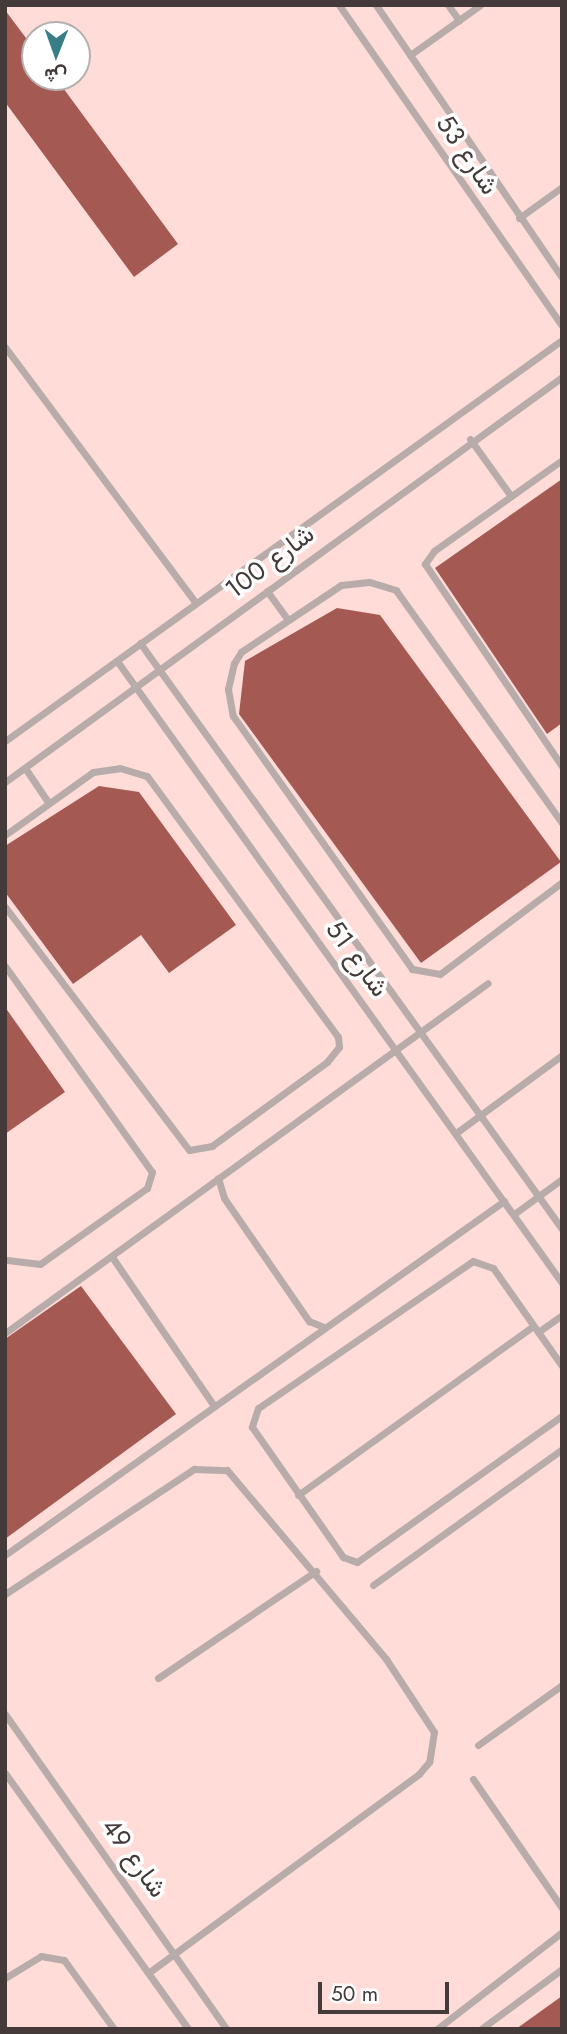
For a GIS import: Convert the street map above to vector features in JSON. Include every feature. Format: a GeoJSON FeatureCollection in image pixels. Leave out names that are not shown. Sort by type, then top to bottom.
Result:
{"type":"FeatureCollection","features":[{"type":"Feature","properties":{"kind":"lane","name":"شارع 53"},"geometry":{"type":"LineString","coordinates":[[339,5],[562,327]]}},
{"type":"Feature","properties":{"kind":"lane","name":"شارع 53"},"geometry":{"type":"LineString","coordinates":[[376,5],[562,278]]}},
{"type":"Feature","properties":{"kind":"lane"},"geometry":{"type":"LineString","coordinates":[[449,5],[459,20]]}},
{"type":"Feature","properties":{"kind":"lane"},"geometry":{"type":"LineString","coordinates":[[410,55],[480,5]]}},
{"type":"Feature","properties":{"kind":"lane"},"geometry":{"type":"LineString","coordinates":[[519,218],[562,187]]}},
{"type":"Feature","properties":{"kind":"lane","name":"شارع 100"},"geometry":{"type":"LineString","coordinates":[[5,741],[562,340]]}},
{"type":"Feature","properties":{"kind":"lane"},"geometry":{"type":"LineString","coordinates":[[5,347],[195,602]]}},
{"type":"Feature","properties":{"kind":"lane","name":"شارع 100"},"geometry":{"type":"LineString","coordinates":[[5,782],[470,439],[562,377]]}},
{"type":"Feature","properties":{"kind":"lane"},"geometry":{"type":"LineString","coordinates":[[470,439],[511,496]]}},
{"type":"Feature","properties":{"kind":"lane"},"geometry":{"type":"LineString","coordinates":[[562,460],[433,551],[425,564],[562,766]]}},
{"type":"Feature","properties":{"kind":"lane"},"geometry":{"type":"LineString","coordinates":[[562,823],[396,590],[369,582],[341,585],[287,619],[234,663],[228,689],[233,716],[412,969],[440,974],[562,882]]}},
{"type":"Feature","properties":{"kind":"lane"},"geometry":{"type":"LineString","coordinates":[[267,591],[287,619]]}},
{"type":"Feature","properties":{"kind":"lane","name":"شارع 51"},"geometry":{"type":"LineString","coordinates":[[140,643],[562,1229]]}},
{"type":"Feature","properties":{"kind":"lane","name":"شارع 51"},"geometry":{"type":"LineString","coordinates":[[117,660],[562,1283]]}},
{"type":"Feature","properties":{"kind":"lane"},"geometry":{"type":"LineString","coordinates":[[25,768],[48,802]]}},
{"type":"Feature","properties":{"kind":"lane"},"geometry":{"type":"LineString","coordinates":[[5,835],[93,772],[120,768],[147,776],[338,1037],[339,1046],[327,1062],[212,1146],[189,1150],[5,907]]}},
{"type":"Feature","properties":{"kind":"lane"},"geometry":{"type":"LineString","coordinates":[[5,966],[152,1172],[147,1188],[40,1264],[5,1260]]}},
{"type":"Feature","properties":{"kind":"lane"},"geometry":{"type":"LineString","coordinates":[[5,1333],[488,983]]}},
{"type":"Feature","properties":{"kind":"lane"},"geometry":{"type":"LineString","coordinates":[[456,1133],[562,1055]]}},
{"type":"Feature","properties":{"kind":"lane"},"geometry":{"type":"LineString","coordinates":[[218,1178],[224,1198],[309,1321],[324,1327]]}},
{"type":"Feature","properties":{"kind":"lane"},"geometry":{"type":"LineString","coordinates":[[513,1214],[562,1179]]}},
{"type":"Feature","properties":{"kind":"lane"},"geometry":{"type":"LineString","coordinates":[[5,1555],[504,1201]]}},
{"type":"Feature","properties":{"kind":"lane"},"geometry":{"type":"LineString","coordinates":[[112,1257],[214,1406]]}},
{"type":"Feature","properties":{"kind":"lane"},"geometry":{"type":"LineString","coordinates":[[562,1366],[493,1268],[473,1261],[267,1402],[253,1417],[255,1436],[343,1557],[364,1561],[562,1416]]}},
{"type":"Feature","properties":{"kind":"lane"},"geometry":{"type":"LineString","coordinates":[[298,1495],[536,1329],[562,1315]]}},
{"type":"Feature","properties":{"kind":"lane"},"geometry":{"type":"LineString","coordinates":[[373,1585],[562,1449]]}},
{"type":"Feature","properties":{"kind":"lane"},"geometry":{"type":"LineString","coordinates":[[5,1594],[194,1469],[211,1466],[241,1480],[316,1572],[434,1732],[429,1762],[149,1972]]}},
{"type":"Feature","properties":{"kind":"lane"},"geometry":{"type":"LineString","coordinates":[[158,1678],[316,1572]]}},
{"type":"Feature","properties":{"kind":"lane"},"geometry":{"type":"LineString","coordinates":[[478,1745],[562,1685]]}},
{"type":"Feature","properties":{"kind":"lane","name":"شارع 49"},"geometry":{"type":"LineString","coordinates":[[7,1720],[176,1953],[226,2029]]}},
{"type":"Feature","properties":{"kind":"lane","name":"شارع 49"},"geometry":{"type":"LineString","coordinates":[[5,1773],[188,2029]]}},
{"type":"Feature","properties":{"kind":"lane"},"geometry":{"type":"LineString","coordinates":[[473,1779],[562,1908]]}},
{"type":"Feature","properties":{"kind":"lane"},"geometry":{"type":"LineString","coordinates":[[437,2029],[562,1932]]}},
{"type":"Feature","properties":{"kind":"lane"},"geometry":{"type":"LineString","coordinates":[[5,1979],[41,1956],[64,1960],[114,2029]]}},
{"type":"Feature","properties":{"kind":"lane"},"geometry":{"type":"LineString","coordinates":[[481,2029],[562,1969]]}},
{"type":"Feature","properties":{"kind":"shaded area"},"geometry":{"type":"Polygon","coordinates":[[[5,5],[562,5],[562,2029],[5,2029],[5,5]]]}},
{"type":"Feature","properties":{"kind":"building"},"geometry":{"type":"Polygon","coordinates":[[[5,10],[21,31],[21,91],[65,91],[178,244],[134,277],[5,102],[5,10]]]}},
{"type":"Feature","properties":{"kind":"building"},"geometry":{"type":"Polygon","coordinates":[[[562,479],[562,723],[547,734],[435,568],[562,479]]]}},
{"type":"Feature","properties":{"kind":"building"},"geometry":{"type":"Polygon","coordinates":[[[337,608],[380,615],[561,862],[421,963],[239,714],[245,661],[337,608]]]}},
{"type":"Feature","properties":{"kind":"building"},"geometry":{"type":"Polygon","coordinates":[[[99,786],[139,792],[236,925],[169,973],[141,935],[73,984],[5,892],[5,846],[99,786]]]}},
{"type":"Feature","properties":{"kind":"building"},"geometry":{"type":"Polygon","coordinates":[[[5,1007],[65,1092],[5,1134],[5,1007]]]}},
{"type":"Feature","properties":{"kind":"building"},"geometry":{"type":"Polygon","coordinates":[[[81,1286],[176,1414],[5,1539],[5,1339],[81,1286]]]}},
{"type":"Feature","properties":{"kind":"building"},"geometry":{"type":"Polygon","coordinates":[[[562,1996],[562,2029],[516,2029],[562,1996]]]}}]}
